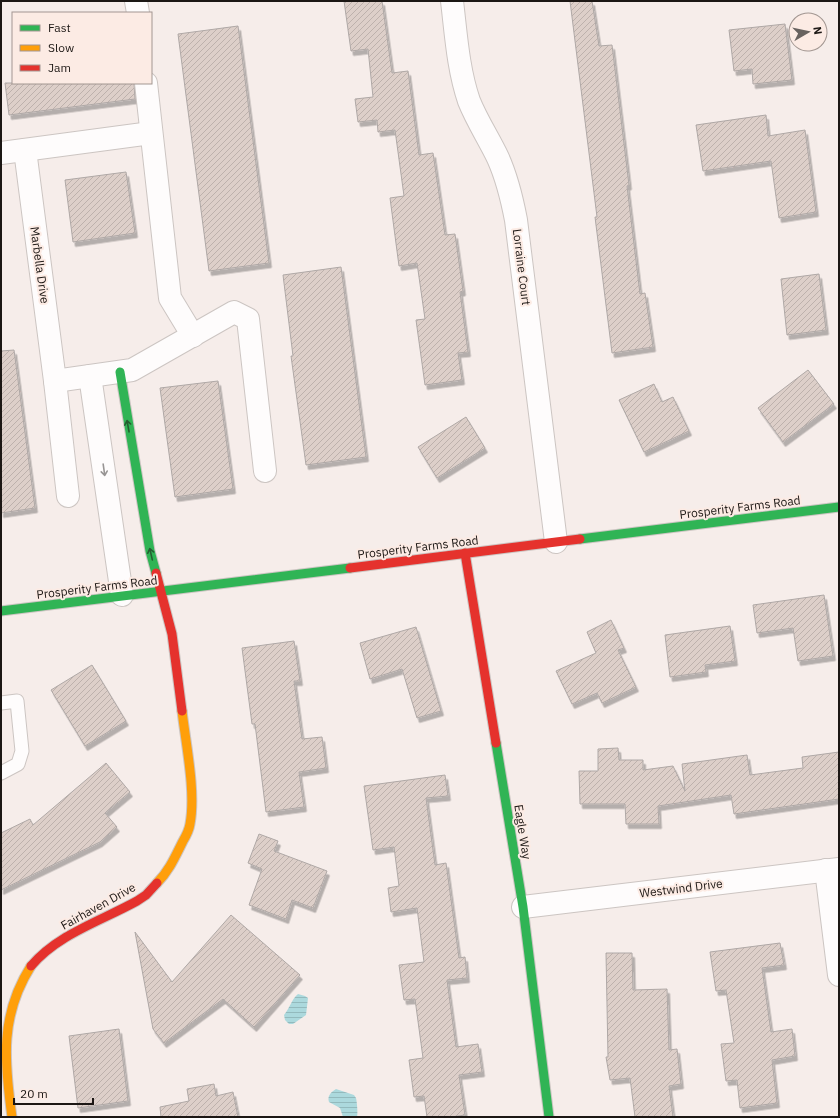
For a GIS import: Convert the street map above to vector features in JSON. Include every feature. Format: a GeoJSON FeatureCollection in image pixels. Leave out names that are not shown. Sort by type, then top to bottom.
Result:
{"type":"FeatureCollection","features":[{"type":"Feature","properties":{"kind":"street"},"geometry":{"type":"LineString","coordinates":[[136,1],[138,12]]}},
{"type":"Feature","properties":{"kind":"street","name":"Lorraine Court"},"geometry":{"type":"LineString","coordinates":[[452,1],[459,58],[469,100],[477,121],[497,157],[506,177],[512,198],[556,542]]}},
{"type":"Feature","properties":{"kind":"street"},"geometry":{"type":"LineString","coordinates":[[146,84],[170,298],[193,336]]}},
{"type":"Feature","properties":{"kind":"street"},"geometry":{"type":"LineString","coordinates":[[1,153],[151,133]]}},
{"type":"Feature","properties":{"kind":"street","name":"Marbella Drive"},"geometry":{"type":"LineString","coordinates":[[25,150],[55,381],[68,496]]}},
{"type":"Feature","properties":{"kind":"street"},"geometry":{"type":"LineString","coordinates":[[55,381],[132,370],[234,312],[248,319],[265,471]]}},
{"type":"Feature","properties":{"kind":"street"},"geometry":{"type":"LineString","coordinates":[[120,372],[150,551],[161,592]]}},
{"type":"Feature","properties":{"kind":"street"},"geometry":{"type":"LineString","coordinates":[[90,376],[122,595]]}},
{"type":"Feature","properties":{"kind":"street","name":"Prosperity Farms Road"},"geometry":{"type":"LineString","coordinates":[[1,610],[122,595],[161,592],[839,507]]}},
{"type":"Feature","properties":{"kind":"street","name":"Eagle Way"},"geometry":{"type":"LineString","coordinates":[[465,553],[523,908],[549,1117]]}},
{"type":"Feature","properties":{"kind":"street","name":"Fairhaven Drive"},"geometry":{"type":"LineString","coordinates":[[12,1117],[4,1053],[4,1033],[6,1014],[12,995],[22,977],[48,948],[133,903],[150,891],[164,877],[176,860],[190,826],[192,806],[191,785],[172,634],[161,592]]}},
{"type":"Feature","properties":{"kind":"street"},"geometry":{"type":"LineString","coordinates":[[833,869],[839,974]]}},
{"type":"Feature","properties":{"kind":"street","name":"Westwind Drive"},"geometry":{"type":"LineString","coordinates":[[523,908],[833,869]]}},
{"type":"Feature","properties":{"kind":"lane"},"geometry":{"type":"LineString","coordinates":[[1,703],[17,701],[22,751],[18,764],[1,773]]}},
{"type":"Feature","properties":{"kind":"water"},"geometry":{"type":"Polygon","coordinates":[[[298,994],[308,998],[306,1015],[293,1024],[289,1024],[285,1020],[284,1015],[298,994]]]}},
{"type":"Feature","properties":{"kind":"water"},"geometry":{"type":"Polygon","coordinates":[[[336,1089],[354,1095],[357,1102],[357,1117],[343,1117],[340,1108],[329,1102],[330,1094],[336,1089]]]}},
{"type":"Feature","properties":{"kind":"building"},"geometry":{"type":"Polygon","coordinates":[[[344,1],[382,1],[392,73],[408,71],[419,155],[433,153],[445,235],[455,234],[463,291],[460,292],[468,352],[458,353],[462,380],[425,385],[416,320],[425,319],[417,263],[399,266],[390,198],[404,196],[395,130],[378,132],[377,120],[358,122],[355,99],[373,97],[368,49],[351,51],[344,1]]]}},
{"type":"Feature","properties":{"kind":"building"},"geometry":{"type":"Polygon","coordinates":[[[570,1],[592,1],[599,46],[612,45],[629,185],[627,186],[640,294],[645,293],[653,347],[612,353],[595,217],[597,217],[570,1]]]}},
{"type":"Feature","properties":{"kind":"building"},"geometry":{"type":"Polygon","coordinates":[[[785,24],[792,80],[753,84],[752,69],[734,71],[729,30],[785,24]]]}},
{"type":"Feature","properties":{"kind":"building"},"geometry":{"type":"Polygon","coordinates":[[[238,26],[269,263],[209,271],[178,34],[238,26]]]}},
{"type":"Feature","properties":{"kind":"building"},"geometry":{"type":"Polygon","coordinates":[[[5,83],[134,84],[135,99],[9,115],[5,83]]]}},
{"type":"Feature","properties":{"kind":"building"},"geometry":{"type":"Polygon","coordinates":[[[766,115],[768,136],[805,130],[816,212],[779,218],[771,161],[703,171],[696,125],[766,115]]]}},
{"type":"Feature","properties":{"kind":"building"},"geometry":{"type":"Polygon","coordinates":[[[126,172],[135,233],[73,242],[65,180],[126,172]]]}},
{"type":"Feature","properties":{"kind":"building"},"geometry":{"type":"Polygon","coordinates":[[[341,267],[366,457],[306,465],[291,356],[293,356],[283,275],[341,267]]]}},
{"type":"Feature","properties":{"kind":"building"},"geometry":{"type":"Polygon","coordinates":[[[819,274],[826,330],[787,335],[781,279],[819,274]]]}},
{"type":"Feature","properties":{"kind":"building"},"geometry":{"type":"Polygon","coordinates":[[[14,350],[35,508],[1,513],[1,351],[14,350]]]}},
{"type":"Feature","properties":{"kind":"building"},"geometry":{"type":"Polygon","coordinates":[[[808,370],[834,404],[783,442],[758,408],[808,370]]]}},
{"type":"Feature","properties":{"kind":"building"},"geometry":{"type":"Polygon","coordinates":[[[218,381],[233,489],[175,497],[160,388],[218,381]]]}},
{"type":"Feature","properties":{"kind":"building"},"geometry":{"type":"Polygon","coordinates":[[[654,384],[662,402],[673,397],[689,431],[644,452],[619,400],[654,384]]]}},
{"type":"Feature","properties":{"kind":"building"},"geometry":{"type":"Polygon","coordinates":[[[466,417],[485,448],[437,478],[418,447],[466,417]]]}},
{"type":"Feature","properties":{"kind":"building"},"geometry":{"type":"Polygon","coordinates":[[[824,595],[833,656],[798,661],[793,628],[757,633],[753,605],[824,595]]]}},
{"type":"Feature","properties":{"kind":"building"},"geometry":{"type":"Polygon","coordinates":[[[611,620],[624,648],[618,650],[636,687],[602,703],[597,693],[572,704],[556,671],[596,653],[587,632],[611,620]]]}},
{"type":"Feature","properties":{"kind":"building"},"geometry":{"type":"Polygon","coordinates":[[[730,626],[735,661],[705,665],[706,672],[670,677],[665,635],[730,626]]]}},
{"type":"Feature","properties":{"kind":"building"},"geometry":{"type":"Polygon","coordinates":[[[416,627],[441,711],[417,718],[402,669],[370,679],[360,643],[416,627]]]}},
{"type":"Feature","properties":{"kind":"building"},"geometry":{"type":"Polygon","coordinates":[[[294,641],[300,681],[294,681],[302,739],[322,737],[326,768],[299,772],[304,807],[266,812],[255,724],[252,724],[242,648],[294,641]]]}},
{"type":"Feature","properties":{"kind":"building"},"geometry":{"type":"Polygon","coordinates":[[[92,665],[126,721],[85,746],[51,690],[92,665]]]}},
{"type":"Feature","properties":{"kind":"building"},"geometry":{"type":"Polygon","coordinates":[[[618,748],[619,760],[643,760],[643,770],[673,766],[685,791],[682,764],[747,755],[750,775],[803,768],[802,757],[839,752],[839,799],[734,814],[731,795],[658,806],[659,824],[626,824],[625,804],[580,804],[579,771],[598,771],[598,749],[618,748]]]}},
{"type":"Feature","properties":{"kind":"building"},"geometry":{"type":"Polygon","coordinates":[[[106,763],[130,792],[105,813],[117,827],[100,842],[1,890],[1,833],[30,819],[33,825],[106,763]]]}},
{"type":"Feature","properties":{"kind":"building"},"geometry":{"type":"Polygon","coordinates":[[[445,775],[448,796],[426,798],[435,865],[446,863],[459,958],[465,957],[467,978],[447,980],[456,1047],[478,1044],[482,1072],[459,1075],[465,1115],[451,1117],[427,1117],[424,1096],[414,1097],[409,1060],[423,1058],[415,999],[404,1000],[399,965],[424,962],[417,908],[391,912],[388,888],[399,886],[394,847],[373,850],[364,786],[445,775]]]}},
{"type":"Feature","properties":{"kind":"building"},"geometry":{"type":"Polygon","coordinates":[[[259,834],[278,841],[274,851],[327,871],[313,908],[292,900],[286,919],[249,905],[262,869],[248,863],[259,834]]]}},
{"type":"Feature","properties":{"kind":"building"},"geometry":{"type":"Polygon","coordinates":[[[231,915],[300,975],[254,1027],[223,999],[164,1043],[153,1029],[135,932],[172,982],[231,915]]]}},
{"type":"Feature","properties":{"kind":"building"},"geometry":{"type":"Polygon","coordinates":[[[780,943],[784,965],[762,968],[771,1032],[792,1029],[795,1056],[772,1060],[777,1103],[740,1108],[737,1080],[726,1081],[721,1044],[734,1043],[726,990],[716,991],[710,952],[780,943]]]}},
{"type":"Feature","properties":{"kind":"building"},"geometry":{"type":"Polygon","coordinates":[[[606,953],[632,953],[633,990],[667,989],[669,1050],[677,1049],[681,1084],[669,1086],[673,1117],[635,1117],[630,1078],[610,1080],[606,1057],[608,1057],[606,953]]]}},
{"type":"Feature","properties":{"kind":"building"},"geometry":{"type":"Polygon","coordinates":[[[119,1029],[128,1101],[78,1108],[69,1036],[119,1029]]]}},
{"type":"Feature","properties":{"kind":"building"},"geometry":{"type":"Polygon","coordinates":[[[214,1084],[216,1096],[233,1092],[238,1117],[161,1117],[160,1107],[189,1101],[187,1089],[214,1084]]]}},
{"type":"Feature","properties":{"kind":"traffic: fast"},"geometry":{"type":"LineString","coordinates":[[120,372],[150,551],[156,573]]}},
{"type":"Feature","properties":{"kind":"traffic: fast"},"geometry":{"type":"LineString","coordinates":[[580,539],[839,507]]}},
{"type":"Feature","properties":{"kind":"traffic: fast"},"geometry":{"type":"LineString","coordinates":[[1,611],[350,568]]}},
{"type":"Feature","properties":{"kind":"traffic: fast"},"geometry":{"type":"LineString","coordinates":[[496,743],[523,907],[549,1117]]}},
{"type":"Feature","properties":{"kind":"traffic: slow"},"geometry":{"type":"LineString","coordinates":[[157,883],[172,864],[189,829],[192,811],[191,783],[182,711]]}},
{"type":"Feature","properties":{"kind":"traffic: slow"},"geometry":{"type":"LineString","coordinates":[[12,1117],[6,1057],[9,1020],[21,984],[31,966]]}},
{"type":"Feature","properties":{"kind":"traffic: jam"},"geometry":{"type":"LineString","coordinates":[[350,568],[580,539]]}},
{"type":"Feature","properties":{"kind":"traffic: jam"},"geometry":{"type":"LineString","coordinates":[[465,553],[496,743]]}},
{"type":"Feature","properties":{"kind":"traffic: jam"},"geometry":{"type":"LineString","coordinates":[[156,573],[172,634],[182,711]]}},
{"type":"Feature","properties":{"kind":"traffic: jam"},"geometry":{"type":"LineString","coordinates":[[31,966],[54,945],[81,929],[137,901],[146,895],[157,883]]}}]}
